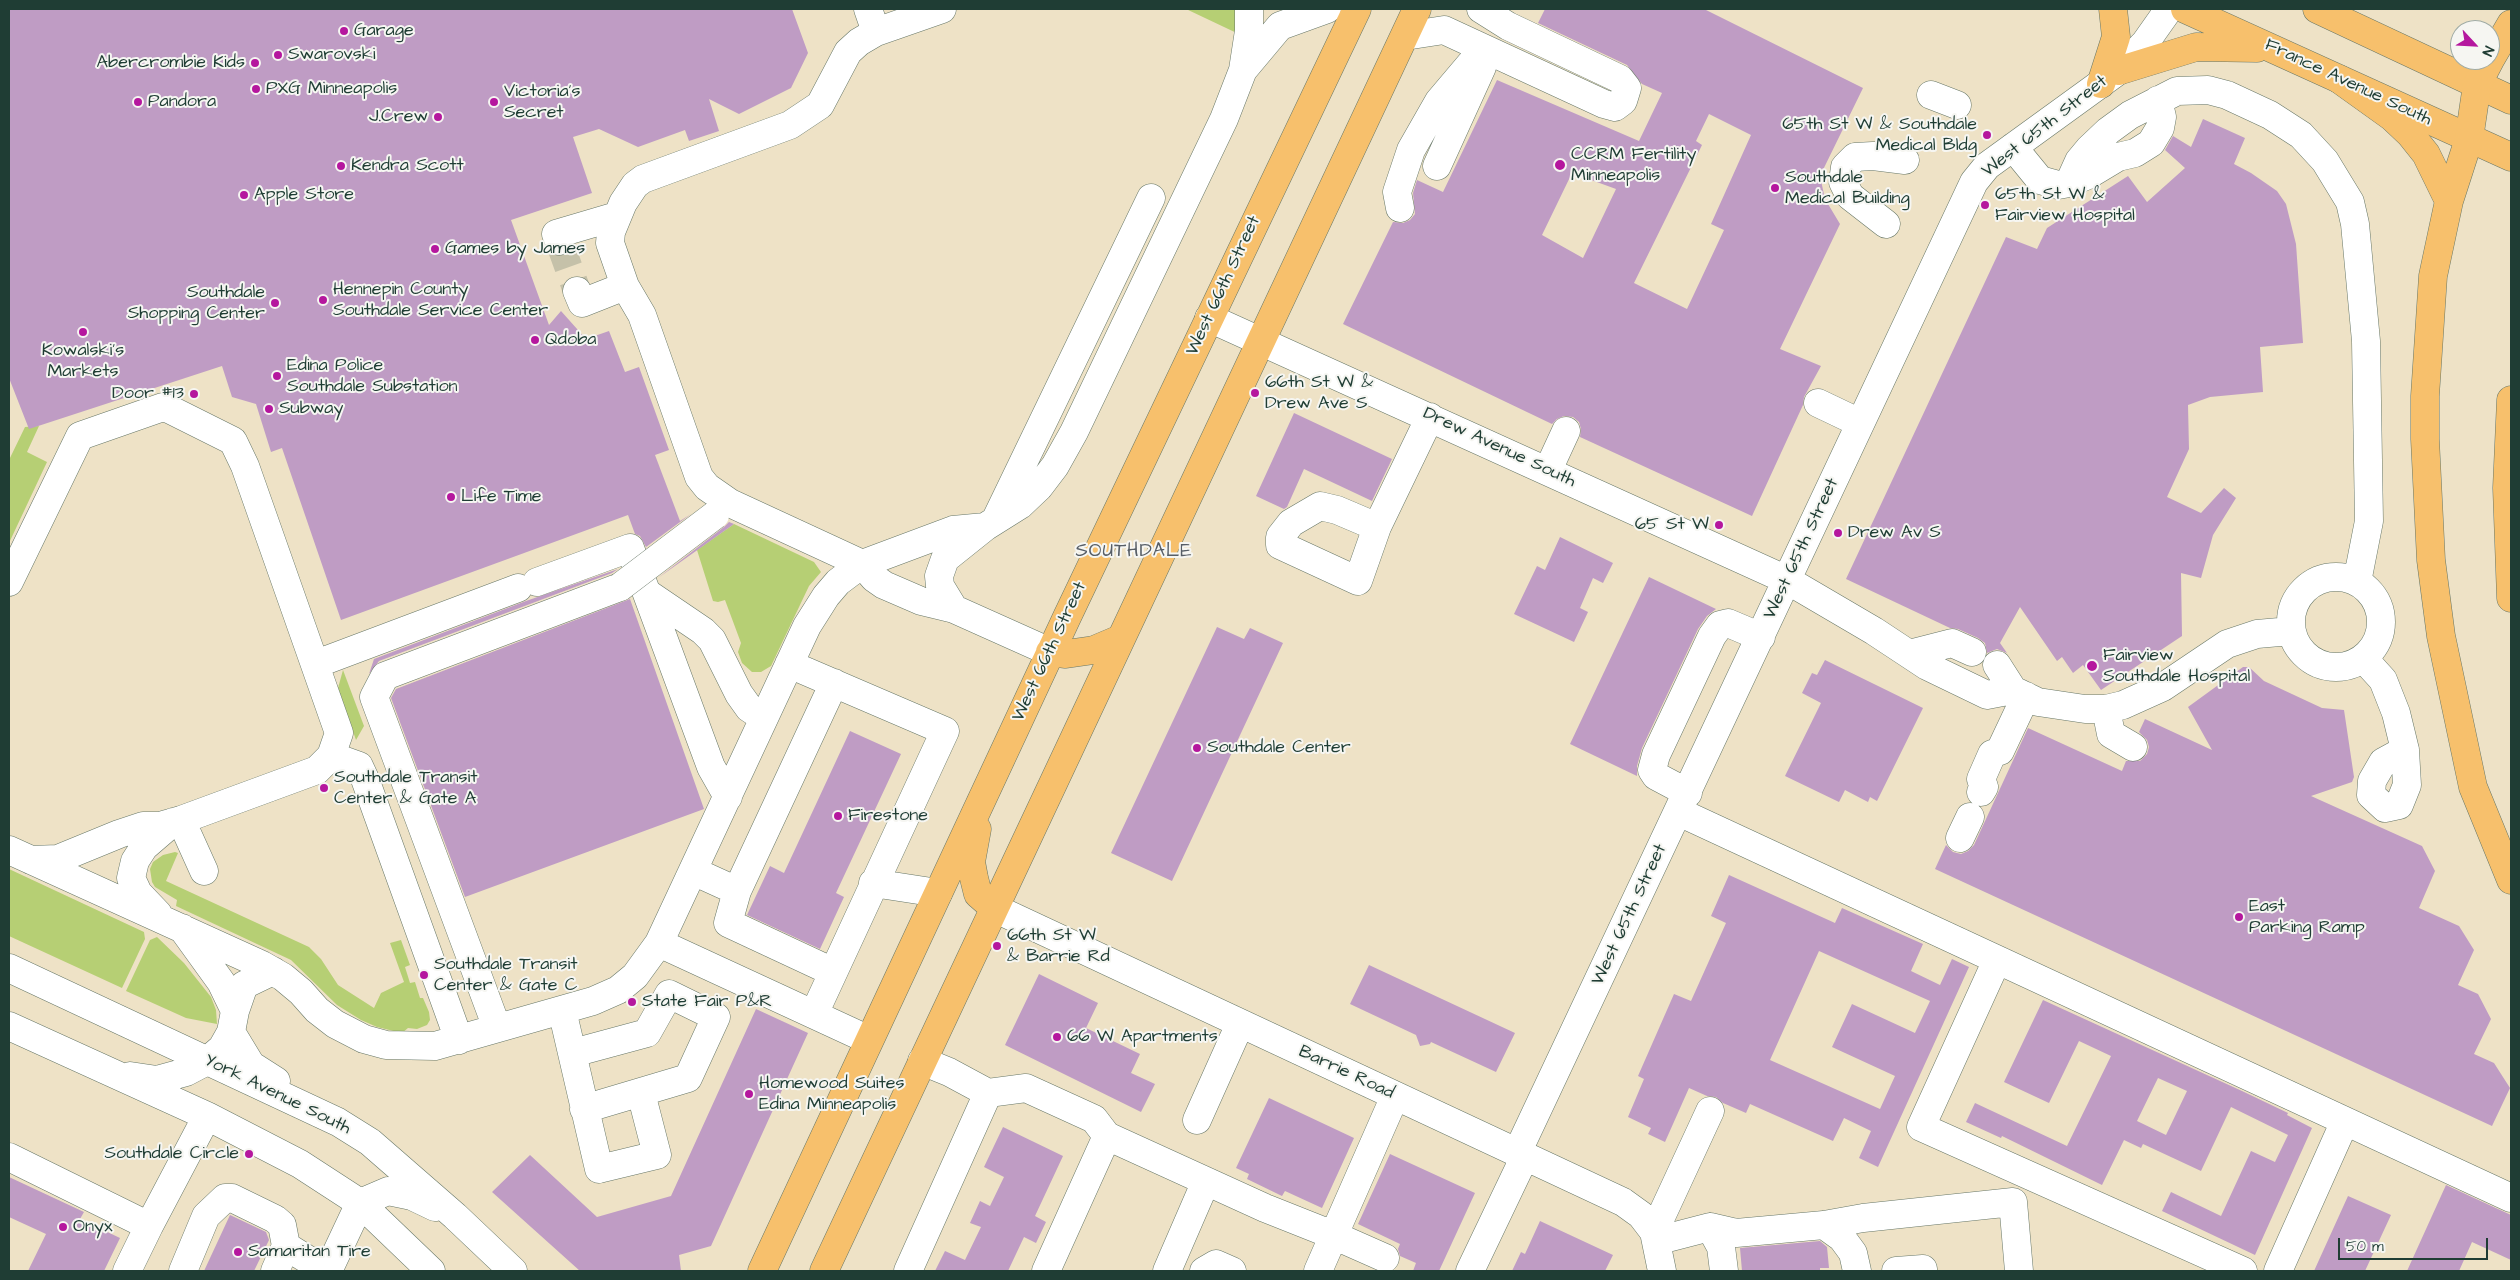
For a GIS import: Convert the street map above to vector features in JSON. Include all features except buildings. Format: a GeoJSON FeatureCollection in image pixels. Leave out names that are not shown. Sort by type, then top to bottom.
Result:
{"type":"FeatureCollection","features":[{"type":"Feature","properties":{"kind":"main road","name":"West 66th Street"},"geometry":{"type":"LineString","coordinates":[[762,1271],[1050,652],[1357,9]]}},
{"type":"Feature","properties":{"kind":"main road"},"geometry":{"type":"LineString","coordinates":[[824,1271],[1417,9]]}},
{"type":"Feature","properties":{"kind":"main road"},"geometry":{"type":"LineString","coordinates":[[2113,9],[2116,37],[2109,77],[2196,47],[2234,46],[2273,49]]}},
{"type":"Feature","properties":{"kind":"main road","name":"France Avenue South"},"geometry":{"type":"LineString","coordinates":[[2185,9],[2511,157]]}},
{"type":"Feature","properties":{"kind":"main road"},"geometry":{"type":"LineString","coordinates":[[2317,9],[2494,92]]}},
{"type":"Feature","properties":{"kind":"main road"},"geometry":{"type":"LineString","coordinates":[[2500,43],[2511,24]]}},
{"type":"Feature","properties":{"kind":"main road"},"geometry":{"type":"LineString","coordinates":[[2491,70],[2494,92],[2471,140],[2450,201],[2433,276],[2425,396],[2431,560],[2441,636],[2473,787],[2511,880]]}},
{"type":"Feature","properties":{"kind":"main road"},"geometry":{"type":"LineString","coordinates":[[2339,79],[2392,117],[2410,134],[2426,154],[2450,201]]}},
{"type":"Feature","properties":{"kind":"main road"},"geometry":{"type":"LineString","coordinates":[[2511,400],[2507,488],[2511,598]]}},
{"type":"Feature","properties":{"kind":"main road"},"geometry":{"type":"LineString","coordinates":[[1050,652],[1066,654],[1094,650],[1120,639]]}},
{"type":"Feature","properties":{"kind":"main road"},"geometry":{"type":"LineString","coordinates":[[982,798],[971,862],[978,894],[994,908]]}},
{"type":"Feature","properties":{"kind":"main road"},"geometry":{"type":"LineString","coordinates":[[743,1271],[785,1221]]}},
{"type":"Feature","properties":{"kind":"street"},"geometry":{"type":"LineString","coordinates":[[942,9],[872,20],[859,42],[848,52],[822,102],[807,115],[790,125],[643,179],[626,196],[617,216],[610,244],[625,286],[642,315],[699,477],[716,495],[722,509],[862,564],[874,578],[884,585],[921,601],[954,609],[1050,652]]}},
{"type":"Feature","properties":{"kind":"street"},"geometry":{"type":"LineString","coordinates":[[954,609],[940,586],[939,576],[945,559],[990,523],[1020,504],[1039,487],[1055,466],[1074,432],[1224,119],[1243,70],[1250,30],[1249,9]]}},
{"type":"Feature","properties":{"kind":"street"},"geometry":{"type":"LineString","coordinates":[[1243,70],[1288,14],[1327,9]]}},
{"type":"Feature","properties":{"kind":"street","name":"West 65th Street"},"geometry":{"type":"LineString","coordinates":[[1470,1271],[1521,1155],[1787,580],[1971,189],[1987,166],[2109,77],[2145,44],[2169,9]]}},
{"type":"Feature","properties":{"kind":"street"},"geometry":{"type":"LineString","coordinates":[[1405,36],[1444,30],[1482,49],[1604,104],[1615,107],[1623,101],[1627,88],[1620,79],[1493,12],[1482,49],[1482,67],[1437,166]]}},
{"type":"Feature","properties":{"kind":"street"},"geometry":{"type":"LineString","coordinates":[[1400,208],[1397,192],[1411,150],[1439,101],[1482,49]]}},
{"type":"Feature","properties":{"kind":"street"},"geometry":{"type":"LineString","coordinates":[[2013,147],[2040,180],[2058,185],[2069,183],[2088,176],[2118,157],[2135,153],[2151,143],[2160,128],[2162,117],[2158,100],[2178,91],[2208,90],[2227,95],[2270,115],[2301,135],[2325,161],[2350,202],[2355,224],[2358,254],[2368,410],[2370,520],[2357,582]]}},
{"type":"Feature","properties":{"kind":"street"},"geometry":{"type":"LineString","coordinates":[[1932,96],[1957,105]]}},
{"type":"Feature","properties":{"kind":"street"},"geometry":{"type":"LineString","coordinates":[[1886,224],[1850,196],[1843,182],[1846,167],[1855,157],[1873,156],[1905,160]]}},
{"type":"Feature","properties":{"kind":"street"},"geometry":{"type":"LineString","coordinates":[[990,523],[1151,198]]}},
{"type":"Feature","properties":{"kind":"street"},"geometry":{"type":"LineString","coordinates":[[559,241],[556,234],[617,216]]}},
{"type":"Feature","properties":{"kind":"street"},"geometry":{"type":"LineString","coordinates":[[577,290],[582,303],[625,286]]}},
{"type":"Feature","properties":{"kind":"street","name":"Drew Avenue South"},"geometry":{"type":"LineString","coordinates":[[1209,318],[1430,416],[1787,580],[1927,666],[1987,695],[2019,693]]}},
{"type":"Feature","properties":{"kind":"street"},"geometry":{"type":"LineString","coordinates":[[1818,403],[1860,423]]}},
{"type":"Feature","properties":{"kind":"street"},"geometry":{"type":"LineString","coordinates":[[9,582],[80,436],[163,407],[233,441],[245,466],[339,733],[331,756],[317,770],[177,821],[160,826],[143,826],[58,859],[19,855]]}},
{"type":"Feature","properties":{"kind":"street"},"geometry":{"type":"LineString","coordinates":[[1378,527],[1337,510],[1320,506],[1291,523],[1280,537],[1280,545],[1358,581],[1378,527],[1430,416]]}},
{"type":"Feature","properties":{"kind":"street"},"geometry":{"type":"LineString","coordinates":[[1548,470],[1566,430]]}},
{"type":"Feature","properties":{"kind":"street"},"geometry":{"type":"LineString","coordinates":[[497,1028],[374,697],[385,676],[620,587],[722,509]]}},
{"type":"Feature","properties":{"kind":"street"},"geometry":{"type":"LineString","coordinates":[[19,855],[172,923],[273,971],[301,992],[317,1010],[364,1039],[386,1045],[435,1046],[593,1001],[618,990],[635,976],[659,943],[807,626],[826,596],[838,582],[862,564],[953,530],[990,523]]}},
{"type":"Feature","properties":{"kind":"street"},"geometry":{"type":"LineString","coordinates":[[316,664],[630,548],[711,767],[728,796]]}},
{"type":"Feature","properties":{"kind":"street"},"geometry":{"type":"LineString","coordinates":[[2329,578],[2343,578],[2357,582],[2369,591],[2377,604],[2381,619],[2380,634],[2373,647],[2363,658],[2349,665],[2334,667],[2319,664],[2306,656],[2297,645],[2291,631],[2291,616],[2295,603],[2309,586],[2329,578]]}},
{"type":"Feature","properties":{"kind":"street"},"geometry":{"type":"LineString","coordinates":[[647,593],[703,631],[712,640],[739,694],[750,708],[764,718]]}},
{"type":"Feature","properties":{"kind":"street"},"geometry":{"type":"LineString","coordinates":[[1761,637],[1728,623],[1720,625],[1712,636],[1656,755],[1652,770],[1684,803],[1997,960],[2511,1198]]}},
{"type":"Feature","properties":{"kind":"street"},"geometry":{"type":"LineString","coordinates":[[1998,665],[2019,693],[2038,702],[2085,709],[2106,709],[2149,695],[2227,644],[2257,634],[2291,631]]}},
{"type":"Feature","properties":{"kind":"street"},"geometry":{"type":"LineString","coordinates":[[1909,654],[1952,643],[1972,652]]}},
{"type":"Feature","properties":{"kind":"street"},"geometry":{"type":"LineString","coordinates":[[2363,658],[2383,680],[2396,713],[2405,750]]}},
{"type":"Feature","properties":{"kind":"street"},"geometry":{"type":"LineString","coordinates":[[789,664],[945,731],[814,1014]]}},
{"type":"Feature","properties":{"kind":"street"},"geometry":{"type":"LineString","coordinates":[[832,972],[728,923],[737,891],[834,683]]}},
{"type":"Feature","properties":{"kind":"street"},"geometry":{"type":"LineString","coordinates":[[1982,790],[1981,779],[1992,754],[2000,751],[2019,693]]}},
{"type":"Feature","properties":{"kind":"street"},"geometry":{"type":"LineString","coordinates":[[2106,709],[2111,734],[2133,747]]}},
{"type":"Feature","properties":{"kind":"street"},"geometry":{"type":"LineString","coordinates":[[331,756],[359,766],[365,779],[460,1040]]}},
{"type":"Feature","properties":{"kind":"street"},"geometry":{"type":"LineString","coordinates":[[177,821],[204,871]]}},
{"type":"Feature","properties":{"kind":"street"},"geometry":{"type":"LineString","coordinates":[[177,821],[144,847],[135,861],[131,878],[138,894],[172,923],[221,982],[233,1021],[250,1065],[342,1125]]}},
{"type":"Feature","properties":{"kind":"street"},"geometry":{"type":"LineString","coordinates":[[693,871],[737,891]]}},
{"type":"Feature","properties":{"kind":"street"},"geometry":{"type":"LineString","coordinates":[[873,883],[938,893]]}},
{"type":"Feature","properties":{"kind":"street","name":"Barrie Road"},"geometry":{"type":"LineString","coordinates":[[994,908],[1623,1202],[1641,1215],[1655,1237],[1662,1271]]}},
{"type":"Feature","properties":{"kind":"street"},"geometry":{"type":"LineString","coordinates":[[659,943],[869,1040]]}},
{"type":"Feature","properties":{"kind":"street"},"geometry":{"type":"LineString","coordinates":[[1997,960],[1921,1126],[2243,1271]]}},
{"type":"Feature","properties":{"kind":"street","name":"York Avenue South"},"geometry":{"type":"LineString","coordinates":[[9,968],[342,1125],[370,1142],[455,1216],[513,1271]]}},
{"type":"Feature","properties":{"kind":"street"},"geometry":{"type":"LineString","coordinates":[[114,1074],[157,1080],[186,1072],[207,1061],[222,1048],[244,985],[273,971]]}},
{"type":"Feature","properties":{"kind":"street"},"geometry":{"type":"LineString","coordinates":[[584,1109],[688,1078],[734,978]]}},
{"type":"Feature","properties":{"kind":"street"},"geometry":{"type":"LineString","coordinates":[[572,1053],[646,1033],[669,994],[716,1017]]}},
{"type":"Feature","properties":{"kind":"street"},"geometry":{"type":"LineString","coordinates":[[562,1010],[599,1169],[656,1155],[641,1093]]}},
{"type":"Feature","properties":{"kind":"street"},"geometry":{"type":"LineString","coordinates":[[1197,1120],[1240,1024]]}},
{"type":"Feature","properties":{"kind":"street"},"geometry":{"type":"LineString","coordinates":[[9,1026],[206,1116],[300,1164],[360,1203],[431,1271]]}},
{"type":"Feature","properties":{"kind":"street"},"geometry":{"type":"LineString","coordinates":[[922,1060],[988,1093],[1026,1088],[1094,1119],[1107,1136],[1265,1208],[1385,1258]]}},
{"type":"Feature","properties":{"kind":"street"},"geometry":{"type":"LineString","coordinates":[[908,1271],[988,1093]]}},
{"type":"Feature","properties":{"kind":"street"},"geometry":{"type":"LineString","coordinates":[[1318,1271],[1395,1096]]}},
{"type":"Feature","properties":{"kind":"street"},"geometry":{"type":"LineString","coordinates":[[1655,1237],[1710,1111]]}},
{"type":"Feature","properties":{"kind":"street"},"geometry":{"type":"LineString","coordinates":[[127,1271],[206,1116]]}},
{"type":"Feature","properties":{"kind":"street"},"geometry":{"type":"LineString","coordinates":[[2278,1271],[2345,1121]]}},
{"type":"Feature","properties":{"kind":"street"},"geometry":{"type":"LineString","coordinates":[[1046,1271],[1107,1136]]}},
{"type":"Feature","properties":{"kind":"street"},"geometry":{"type":"LineString","coordinates":[[9,1157],[149,1226]]}},
{"type":"Feature","properties":{"kind":"street"},"geometry":{"type":"LineString","coordinates":[[1167,1271],[1206,1182]]}},
{"type":"Feature","properties":{"kind":"street"},"geometry":{"type":"LineString","coordinates":[[286,1246],[327,1271],[360,1203],[388,1191],[412,1196],[455,1216]]}},
{"type":"Feature","properties":{"kind":"street"},"geometry":{"type":"LineString","coordinates":[[183,1271],[206,1216],[225,1198],[232,1198],[275,1219],[282,1225],[286,1246],[275,1271]]}},
{"type":"Feature","properties":{"kind":"street"},"geometry":{"type":"LineString","coordinates":[[1655,1237],[1710,1227],[1736,1232],[1824,1225],[1862,1218],[2014,1202],[2018,1271]]}},
{"type":"Feature","properties":{"kind":"street"},"geometry":{"type":"LineString","coordinates":[[1824,1225],[1842,1238],[1853,1253],[1857,1271]]}},
{"type":"Feature","properties":{"kind":"street"},"geometry":{"type":"LineString","coordinates":[[1710,1227],[1722,1247],[1724,1271]]}},
{"type":"Feature","properties":{"kind":"street"},"geometry":{"type":"LineString","coordinates":[[1204,1271],[1216,1264],[1232,1271]]}},
{"type":"Feature","properties":{"kind":"street"},"geometry":{"type":"LineString","coordinates":[[1896,1271],[1923,1269],[1923,1271]]}},
{"type":"Feature","properties":{"kind":"green space"},"geometry":{"type":"Polygon","coordinates":[[[1186,9],[1244,9],[1243,36],[1186,9]]]}},
{"type":"Feature","properties":{"kind":"green space"},"geometry":{"type":"Polygon","coordinates":[[[39,426],[27,452],[47,462],[9,543],[9,460],[25,427],[39,426]]]}},
{"type":"Feature","properties":{"kind":"green space"},"geometry":{"type":"Polygon","coordinates":[[[734,524],[814,562],[821,572],[809,586],[771,666],[761,672],[752,672],[742,663],[738,652],[741,643],[725,600],[713,601],[697,550],[734,524]]]}},
{"type":"Feature","properties":{"kind":"green space"},"geometry":{"type":"Polygon","coordinates":[[[343,670],[364,726],[356,740],[338,688],[343,670]]]}},
{"type":"Feature","properties":{"kind":"green space"},"geometry":{"type":"Polygon","coordinates":[[[178,853],[166,881],[309,947],[321,959],[338,985],[374,1008],[381,993],[404,982],[390,943],[401,940],[410,965],[405,967],[410,983],[415,982],[420,998],[423,998],[429,1012],[430,1020],[427,1025],[417,1029],[408,1028],[402,1033],[377,1027],[361,1020],[337,1005],[291,960],[176,906],[177,900],[155,887],[152,882],[150,869],[153,862],[163,855],[178,853]]]}},
{"type":"Feature","properties":{"kind":"green space"},"geometry":{"type":"Polygon","coordinates":[[[9,869],[144,932],[145,939],[122,988],[9,936],[9,869]]]}},
{"type":"Feature","properties":{"kind":"green space"},"geometry":{"type":"Polygon","coordinates":[[[157,937],[184,963],[211,997],[216,1010],[217,1024],[186,1018],[126,991],[150,940],[157,937]]]}},
{"type":"Feature","properties":{"kind":"tunnel"},"geometry":{"type":"LineString","coordinates":[[559,241],[577,291]]}},
{"type":"Feature","properties":{"kind":"place","name":"Garage"},"geometry":{"type":"Point","coordinates":[344,31]}},
{"type":"Feature","properties":{"kind":"place","name":"Swarovski"},"geometry":{"type":"Point","coordinates":[278,55]}},
{"type":"Feature","properties":{"kind":"place","name":"Abercrombie Kids"},"geometry":{"type":"Point","coordinates":[255,63]}},
{"type":"Feature","properties":{"kind":"place","name":"PXG Minneapolis"},"geometry":{"type":"Point","coordinates":[256,89]}},
{"type":"Feature","properties":{"kind":"place","name":"Pandora"},"geometry":{"type":"Point","coordinates":[138,102]}},
{"type":"Feature","properties":{"kind":"place","name":"Victoria's Secret"},"geometry":{"type":"Point","coordinates":[494,102]}},
{"type":"Feature","properties":{"kind":"place","name":"J.Crew"},"geometry":{"type":"Point","coordinates":[438,117]}},
{"type":"Feature","properties":{"kind":"place","name":"65th St W & Southdale Medical Bldg"},"geometry":{"type":"Point","coordinates":[1987,135]}},
{"type":"Feature","properties":{"kind":"place","name":"CCRM Fertility Minneapolis"},"geometry":{"type":"Point","coordinates":[1560,165]}},
{"type":"Feature","properties":{"kind":"place","name":"Kendra Scott"},"geometry":{"type":"Point","coordinates":[341,166]}},
{"type":"Feature","properties":{"kind":"place","name":"Southdale Medical Building"},"geometry":{"type":"Point","coordinates":[1775,188]}},
{"type":"Feature","properties":{"kind":"place","name":"Apple Store"},"geometry":{"type":"Point","coordinates":[244,195]}},
{"type":"Feature","properties":{"kind":"place","name":"65th St W & Fairview Hospital"},"geometry":{"type":"Point","coordinates":[1985,205]}},
{"type":"Feature","properties":{"kind":"place","name":"Games by James"},"geometry":{"type":"Point","coordinates":[435,249]}},
{"type":"Feature","properties":{"kind":"place","name":"Hennepin County Southdale Service Center"},"geometry":{"type":"Point","coordinates":[323,300]}},
{"type":"Feature","properties":{"kind":"place","name":"Southdale Shopping Center"},"geometry":{"type":"Point","coordinates":[275,303]}},
{"type":"Feature","properties":{"kind":"place","name":"Kowalski's Markets"},"geometry":{"type":"Point","coordinates":[83,332]}},
{"type":"Feature","properties":{"kind":"place","name":"Qdoba"},"geometry":{"type":"Point","coordinates":[535,340]}},
{"type":"Feature","properties":{"kind":"place","name":"Edina Police Southdale Substation"},"geometry":{"type":"Point","coordinates":[277,376]}},
{"type":"Feature","properties":{"kind":"place","name":"66th St W & Drew Ave S"},"geometry":{"type":"Point","coordinates":[1255,393]}},
{"type":"Feature","properties":{"kind":"place","name":"Door #13"},"geometry":{"type":"Point","coordinates":[194,394]}},
{"type":"Feature","properties":{"kind":"place","name":"Subway"},"geometry":{"type":"Point","coordinates":[269,409]}},
{"type":"Feature","properties":{"kind":"place","name":"Life Time"},"geometry":{"type":"Point","coordinates":[451,497]}},
{"type":"Feature","properties":{"kind":"place","name":"65 St W"},"geometry":{"type":"Point","coordinates":[1719,525]}},
{"type":"Feature","properties":{"kind":"place","name":"Drew Av S"},"geometry":{"type":"Point","coordinates":[1838,533]}},
{"type":"Feature","properties":{"kind":"place","name":"Fairview Southdale Hospital"},"geometry":{"type":"Point","coordinates":[2092,666]}},
{"type":"Feature","properties":{"kind":"place","name":"Southdale Center"},"geometry":{"type":"Point","coordinates":[1197,748]}},
{"type":"Feature","properties":{"kind":"place","name":"Southdale Transit Center & Gate A"},"geometry":{"type":"Point","coordinates":[324,788]}},
{"type":"Feature","properties":{"kind":"place","name":"Firestone"},"geometry":{"type":"Point","coordinates":[838,816]}},
{"type":"Feature","properties":{"kind":"place","name":"East Parking Ramp"},"geometry":{"type":"Point","coordinates":[2239,917]}},
{"type":"Feature","properties":{"kind":"place","name":"66th St W & Barrie Rd"},"geometry":{"type":"Point","coordinates":[997,946]}},
{"type":"Feature","properties":{"kind":"place","name":"Southdale Transit Center & Gate C"},"geometry":{"type":"Point","coordinates":[424,975]}},
{"type":"Feature","properties":{"kind":"place","name":"State Fair P&R"},"geometry":{"type":"Point","coordinates":[632,1002]}},
{"type":"Feature","properties":{"kind":"place","name":"66 W Apartments"},"geometry":{"type":"Point","coordinates":[1057,1037]}},
{"type":"Feature","properties":{"kind":"place","name":"Homewood Suites Edina Minneapolis"},"geometry":{"type":"Point","coordinates":[749,1094]}},
{"type":"Feature","properties":{"kind":"place","name":"Southdale Circle"},"geometry":{"type":"Point","coordinates":[249,1154]}},
{"type":"Feature","properties":{"kind":"place","name":"Onyx"},"geometry":{"type":"Point","coordinates":[63,1227]}},
{"type":"Feature","properties":{"kind":"place","name":"Samaritan Tire"},"geometry":{"type":"Point","coordinates":[238,1252]}},
{"type":"Feature","properties":{"kind":"district","name":"SOUTHDALE"},"geometry":{"type":"Point","coordinates":[1134,552]}}]}
